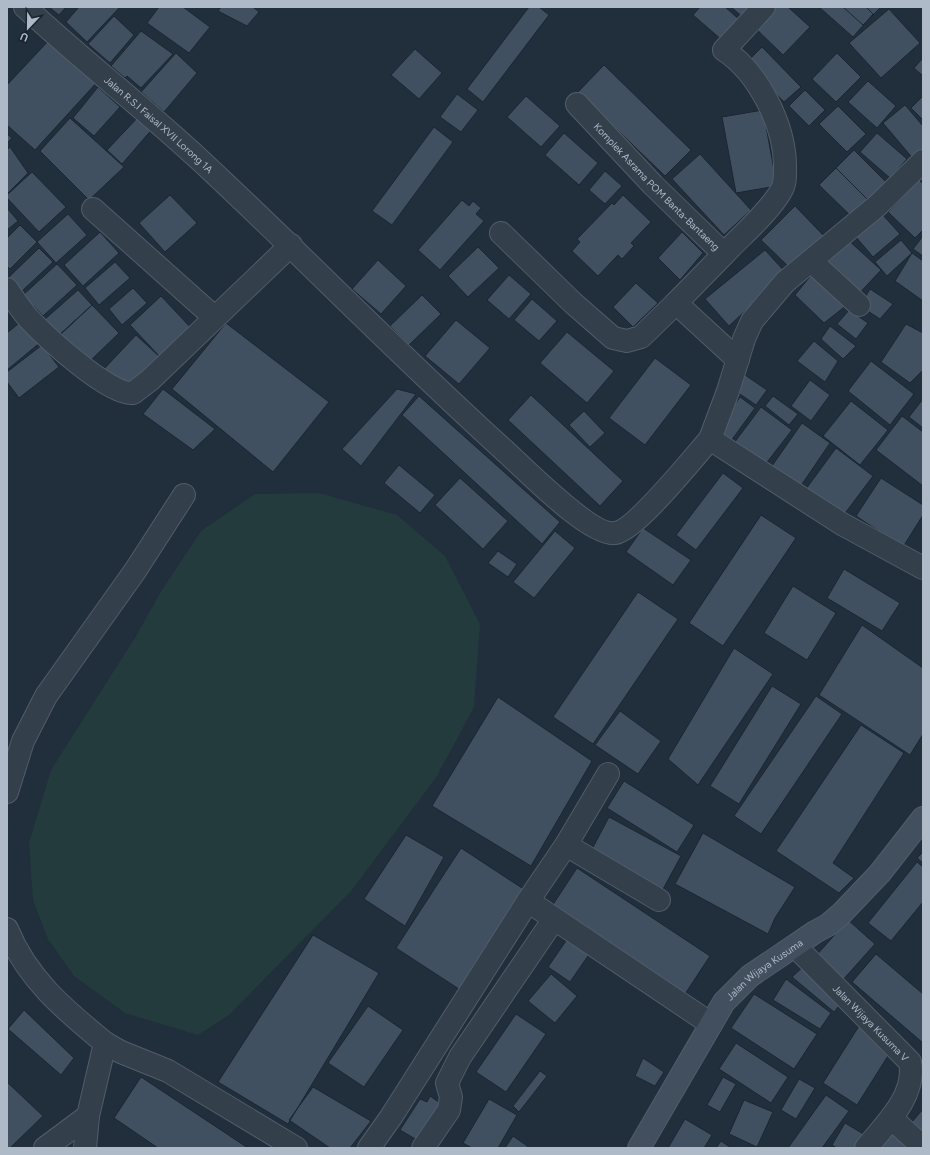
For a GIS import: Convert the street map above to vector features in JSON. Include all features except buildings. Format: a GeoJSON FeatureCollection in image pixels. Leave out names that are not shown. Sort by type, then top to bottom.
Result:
{"type":"FeatureCollection","features":[{"type":"Feature","properties":{"kind":"street","name":"Jalan R.S.I Faisal XVII Lorong 1A"},"geometry":{"type":"LineString","coordinates":[[25,7],[191,152],[291,245],[396,350],[472,421],[589,524],[604,533],[615,534],[624,530],[652,504],[710,439]]}},
{"type":"Feature","properties":{"kind":"street"},"geometry":{"type":"LineString","coordinates":[[724,254],[771,204],[782,190],[785,176],[785,154],[779,129],[771,108],[758,85],[733,56],[724,50],[764,7]]}},
{"type":"Feature","properties":{"kind":"street","name":"Komplek Asrama POM Banta-Bantaeng"},"geometry":{"type":"LineString","coordinates":[[501,233],[573,303],[613,338],[627,341],[641,337],[724,254],[653,185],[577,104]]}},
{"type":"Feature","properties":{"kind":"street"},"geometry":{"type":"LineString","coordinates":[[923,161],[878,205],[785,282],[752,321],[710,439],[842,524],[923,568]]}},
{"type":"Feature","properties":{"kind":"street"},"geometry":{"type":"LineString","coordinates":[[93,208],[214,317]]}},
{"type":"Feature","properties":{"kind":"street"},"geometry":{"type":"LineString","coordinates":[[7,289],[28,318],[51,341],[110,386],[128,394],[133,393],[150,380],[214,317],[291,245]]}},
{"type":"Feature","properties":{"kind":"street"},"geometry":{"type":"LineString","coordinates":[[811,261],[859,305]]}},
{"type":"Feature","properties":{"kind":"street"},"geometry":{"type":"LineString","coordinates":[[676,303],[738,360]]}},
{"type":"Feature","properties":{"kind":"street"},"geometry":{"type":"LineString","coordinates":[[7,792],[23,741],[46,696],[113,603],[184,495]]}},
{"type":"Feature","properties":{"kind":"street"},"geometry":{"type":"LineString","coordinates":[[369,1148],[391,1117],[566,845],[608,774]]}},
{"type":"Feature","properties":{"kind":"street","name":"Jalan Wijaya Kusuma"},"geometry":{"type":"LineString","coordinates":[[639,1148],[724,1002],[735,989],[750,976],[815,932],[828,925],[864,892],[923,818]]}},
{"type":"Feature","properties":{"kind":"street"},"geometry":{"type":"LineString","coordinates":[[566,845],[659,900]]}},
{"type":"Feature","properties":{"kind":"street"},"geometry":{"type":"LineString","coordinates":[[528,902],[711,1024]]}},
{"type":"Feature","properties":{"kind":"street"},"geometry":{"type":"LineString","coordinates":[[422,1148],[449,1110],[451,1097],[447,1083],[450,1074],[554,919]]}},
{"type":"Feature","properties":{"kind":"street"},"geometry":{"type":"LineString","coordinates":[[7,929],[14,946],[34,979],[71,1015],[104,1043],[121,1052],[168,1071],[296,1148]]}},
{"type":"Feature","properties":{"kind":"street","name":"Jalan Wijaya Kusuma V"},"geometry":{"type":"LineString","coordinates":[[795,946],[910,1062],[912,1077],[910,1084],[891,1118],[866,1148]]}},
{"type":"Feature","properties":{"kind":"street"},"geometry":{"type":"LineString","coordinates":[[85,1148],[88,1116],[104,1043]]}},
{"type":"Feature","properties":{"kind":"street"},"geometry":{"type":"LineString","coordinates":[[45,1148],[88,1116]]}},
{"type":"Feature","properties":{"kind":"street"},"geometry":{"type":"LineString","coordinates":[[891,1118],[923,1147]]}},
{"type":"Feature","properties":{"kind":"green space"},"geometry":{"type":"Polygon","coordinates":[[[319,493],[397,515],[445,556],[480,624],[474,707],[437,776],[352,890],[229,1015],[198,1035],[125,1013],[74,976],[48,939],[33,900],[29,843],[51,770],[136,636],[160,593],[201,531],[255,494],[319,493]]]}}]}
